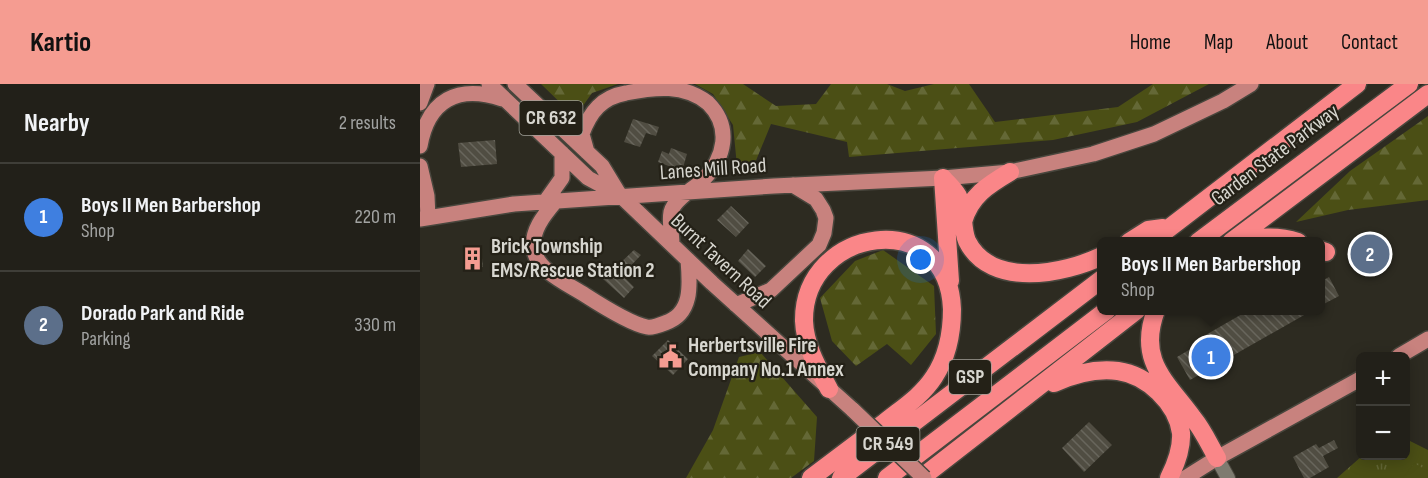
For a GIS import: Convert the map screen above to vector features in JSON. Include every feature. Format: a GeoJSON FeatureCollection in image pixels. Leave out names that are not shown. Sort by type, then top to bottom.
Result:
{"type":"FeatureCollection","features":[{"type":"Feature","properties":{"kind":"highway","name":"Garden State Parkway"},"geometry":{"type":"LineString","coordinates":[[1157,237],[1357,84]]}},
{"type":"Feature","properties":{"kind":"highway","name":"Garden State Parkway"},"geometry":{"type":"LineString","coordinates":[[1205,237],[1409,84]]}},
{"type":"Feature","properties":{"kind":"highway"},"geometry":{"type":"LineString","coordinates":[[1238,237],[1428,94]]}},
{"type":"Feature","properties":{"kind":"highway"},"geometry":{"type":"LineString","coordinates":[[963,222],[966,212],[977,195],[1010,172]]}},
{"type":"Feature","properties":{"kind":"highway"},"geometry":{"type":"LineString","coordinates":[[943,178],[958,196],[967,241],[976,254],[993,266],[1029,274],[1061,271],[1097,258]]}},
{"type":"Feature","properties":{"kind":"highway"},"geometry":{"type":"LineString","coordinates":[[812,478],[912,401],[934,378],[944,358],[951,337],[951,295],[943,178]]}},
{"type":"Feature","properties":{"kind":"highway"},"geometry":{"type":"LineString","coordinates":[[1138,237],[1148,230],[1171,226]]}},
{"type":"Feature","properties":{"kind":"highway"},"geometry":{"type":"LineString","coordinates":[[1262,237],[1282,237]]}},
{"type":"Feature","properties":{"kind":"highway"},"geometry":{"type":"LineString","coordinates":[[829,389],[808,344],[804,322],[811,286],[818,274],[845,249],[877,239],[893,239],[918,247],[942,270],[951,295]]}},
{"type":"Feature","properties":{"kind":"highway","name":"GSP"},"geometry":{"type":"LineString","coordinates":[[841,478],[1097,282]]}},
{"type":"Feature","properties":{"kind":"highway","name":"GSP"},"geometry":{"type":"LineString","coordinates":[[887,478],[1100,315]]}},
{"type":"Feature","properties":{"kind":"highway"},"geometry":{"type":"LineString","coordinates":[[922,478],[1131,315]]}},
{"type":"Feature","properties":{"kind":"highway"},"geometry":{"type":"LineString","coordinates":[[1154,315],[1150,345],[1156,369],[1196,421],[1217,458]]}},
{"type":"Feature","properties":{"kind":"highway"},"geometry":{"type":"LineString","coordinates":[[1030,393],[1075,374],[1098,370],[1119,371],[1141,379],[1167,401],[1176,417],[1181,433],[1176,465],[1169,478]]}},
{"type":"Feature","properties":{"kind":"main road"},"geometry":{"type":"LineString","coordinates":[[420,103],[428,84]]}},
{"type":"Feature","properties":{"kind":"main road","name":"Burnt Tavern Road"},"geometry":{"type":"LineString","coordinates":[[489,84],[588,178],[621,196]]}},
{"type":"Feature","properties":{"kind":"main road","name":"Burnt Tavern Road"},"geometry":{"type":"LineString","coordinates":[[515,84],[602,166],[621,196],[922,478]]}},
{"type":"Feature","properties":{"kind":"main road","name":"Lanes Mill Road"},"geometry":{"type":"LineString","coordinates":[[423,214],[514,204],[690,191],[943,178],[1010,172],[1093,154],[1154,134],[1223,101],[1251,84]]}},
{"type":"Feature","properties":{"kind":"main road"},"geometry":{"type":"LineString","coordinates":[[587,152],[582,134],[588,119],[606,99],[619,94],[674,86],[697,94],[714,110],[721,121],[724,139],[720,155],[713,169],[675,205],[671,212],[672,244]]}},
{"type":"Feature","properties":{"kind":"main road"},"geometry":{"type":"LineString","coordinates":[[420,146],[427,121],[435,109],[454,95],[460,92],[481,92],[507,101]]}},
{"type":"Feature","properties":{"kind":"main road"},"geometry":{"type":"LineString","coordinates":[[562,153],[564,172],[539,224],[533,244],[538,261],[551,273],[578,291],[648,327],[667,323],[676,318],[684,308],[690,287],[688,260]]}},
{"type":"Feature","properties":{"kind":"main road"},"geometry":{"type":"LineString","coordinates":[[420,166],[427,196],[423,214]]}},
{"type":"Feature","properties":{"kind":"main road"},"geometry":{"type":"LineString","coordinates":[[736,305],[771,290],[819,245],[826,218],[823,210],[816,200],[793,185]]}},
{"type":"Feature","properties":{"kind":"main road"},"geometry":{"type":"LineString","coordinates":[[1409,352],[1426,344]]}},
{"type":"Feature","properties":{"kind":"main road"},"geometry":{"type":"LineString","coordinates":[[1185,478],[1356,381]]}},
{"type":"Feature","properties":{"kind":"street"},"geometry":{"type":"LineString","coordinates":[[1217,458],[1228,478]]}},
{"type":"Feature","properties":{"kind":"green space"},"geometry":{"type":"Polygon","coordinates":[[[541,84],[618,84],[592,93],[575,117],[541,84]]]}},
{"type":"Feature","properties":{"kind":"green space"},"geometry":{"type":"Polygon","coordinates":[[[695,84],[743,84],[776,106],[816,104],[831,84],[887,84],[905,91],[934,84],[969,84],[995,122],[1118,107],[1153,84],[1209,84],[1137,122],[1053,140],[849,157],[847,142],[771,124],[755,163],[737,166],[733,125],[713,94],[695,84]]]}},
{"type":"Feature","properties":{"kind":"green space"},"geometry":{"type":"Polygon","coordinates":[[[1428,116],[1428,200],[1348,210],[1296,222],[1350,171],[1428,116]]]}},
{"type":"Feature","properties":{"kind":"green space"},"geometry":{"type":"Polygon","coordinates":[[[883,250],[934,286],[936,334],[911,365],[887,344],[856,366],[832,341],[820,298],[855,261],[883,250]]]}},
{"type":"Feature","properties":{"kind":"green space"},"geometry":{"type":"Polygon","coordinates":[[[760,352],[817,417],[814,461],[791,478],[686,478],[713,430],[739,357],[760,352]]]}},
{"type":"Feature","properties":{"kind":"green space"},"geometry":{"type":"Polygon","coordinates":[[[1410,441],[1428,450],[1428,478],[1337,478],[1357,460],[1410,460],[1410,441]]]}},
{"type":"Feature","properties":{"kind":"green space"},"geometry":{"type":"Polygon","coordinates":[[[1414,463],[1428,471],[1428,478],[1403,478],[1414,463]]]}},
{"type":"Feature","properties":{"kind":"building"},"geometry":{"type":"Polygon","coordinates":[[[633,119],[659,127],[656,136],[646,133],[640,147],[624,142],[633,119]]]}},
{"type":"Feature","properties":{"kind":"building"},"geometry":{"type":"Polygon","coordinates":[[[495,140],[497,164],[461,167],[458,143],[495,140]]]}},
{"type":"Feature","properties":{"kind":"building"},"geometry":{"type":"Polygon","coordinates":[[[671,148],[687,154],[682,171],[658,162],[662,151],[669,154],[671,148]]]}},
{"type":"Feature","properties":{"kind":"building"},"geometry":{"type":"Polygon","coordinates":[[[731,206],[749,223],[736,237],[717,220],[731,206]]]}},
{"type":"Feature","properties":{"kind":"building","name":"Brick Township EMS/Rescue Station 2"},"geometry":{"type":"Polygon","coordinates":[[[481,249],[483,267],[465,269],[464,250],[481,249]]]}},
{"type":"Feature","properties":{"kind":"building"},"geometry":{"type":"Polygon","coordinates":[[[748,249],[766,266],[755,277],[738,261],[748,249]]]}},
{"type":"Feature","properties":{"kind":"building"},"geometry":{"type":"Polygon","coordinates":[[[634,250],[641,255],[622,275],[634,287],[624,298],[603,279],[634,250]]]}},
{"type":"Feature","properties":{"kind":"building"},"geometry":{"type":"Polygon","coordinates":[[[1329,277],[1339,296],[1325,303],[1325,279],[1329,277]]]}},
{"type":"Feature","properties":{"kind":"building"},"geometry":{"type":"Polygon","coordinates":[[[1240,315],[1304,315],[1190,380],[1177,357],[1199,344],[1197,340],[1240,315]]]}},
{"type":"Feature","properties":{"kind":"building","name":"Herbertsville Fire Company No.1 Annex"},"geometry":{"type":"Polygon","coordinates":[[[668,340],[688,359],[673,375],[652,356],[668,340]]]}},
{"type":"Feature","properties":{"kind":"building"},"geometry":{"type":"Polygon","coordinates":[[[1089,422],[1112,445],[1084,472],[1062,448],[1089,422]]]}},
{"type":"Feature","properties":{"kind":"building"},"geometry":{"type":"Polygon","coordinates":[[[1334,440],[1338,448],[1323,456],[1329,467],[1310,478],[1304,478],[1293,457],[1316,444],[1319,448],[1334,440]]]}},
{"type":"Feature","properties":{"kind":"place","name":"Dorado Park and Ride"},"geometry":{"type":"Point","coordinates":[1370,254]}},
{"type":"Feature","properties":{"kind":"place","name":"Brick Township EMS/Rescue Station 2"},"geometry":{"type":"Point","coordinates":[473,258]}},
{"type":"Feature","properties":{"kind":"place","name":"Herbertsville Fire Company No.1 Annex"},"geometry":{"type":"Point","coordinates":[670,357]}},
{"type":"Feature","properties":{"kind":"place","name":"Boys II Men Barbershop"},"geometry":{"type":"Point","coordinates":[1211,357]}}]}
